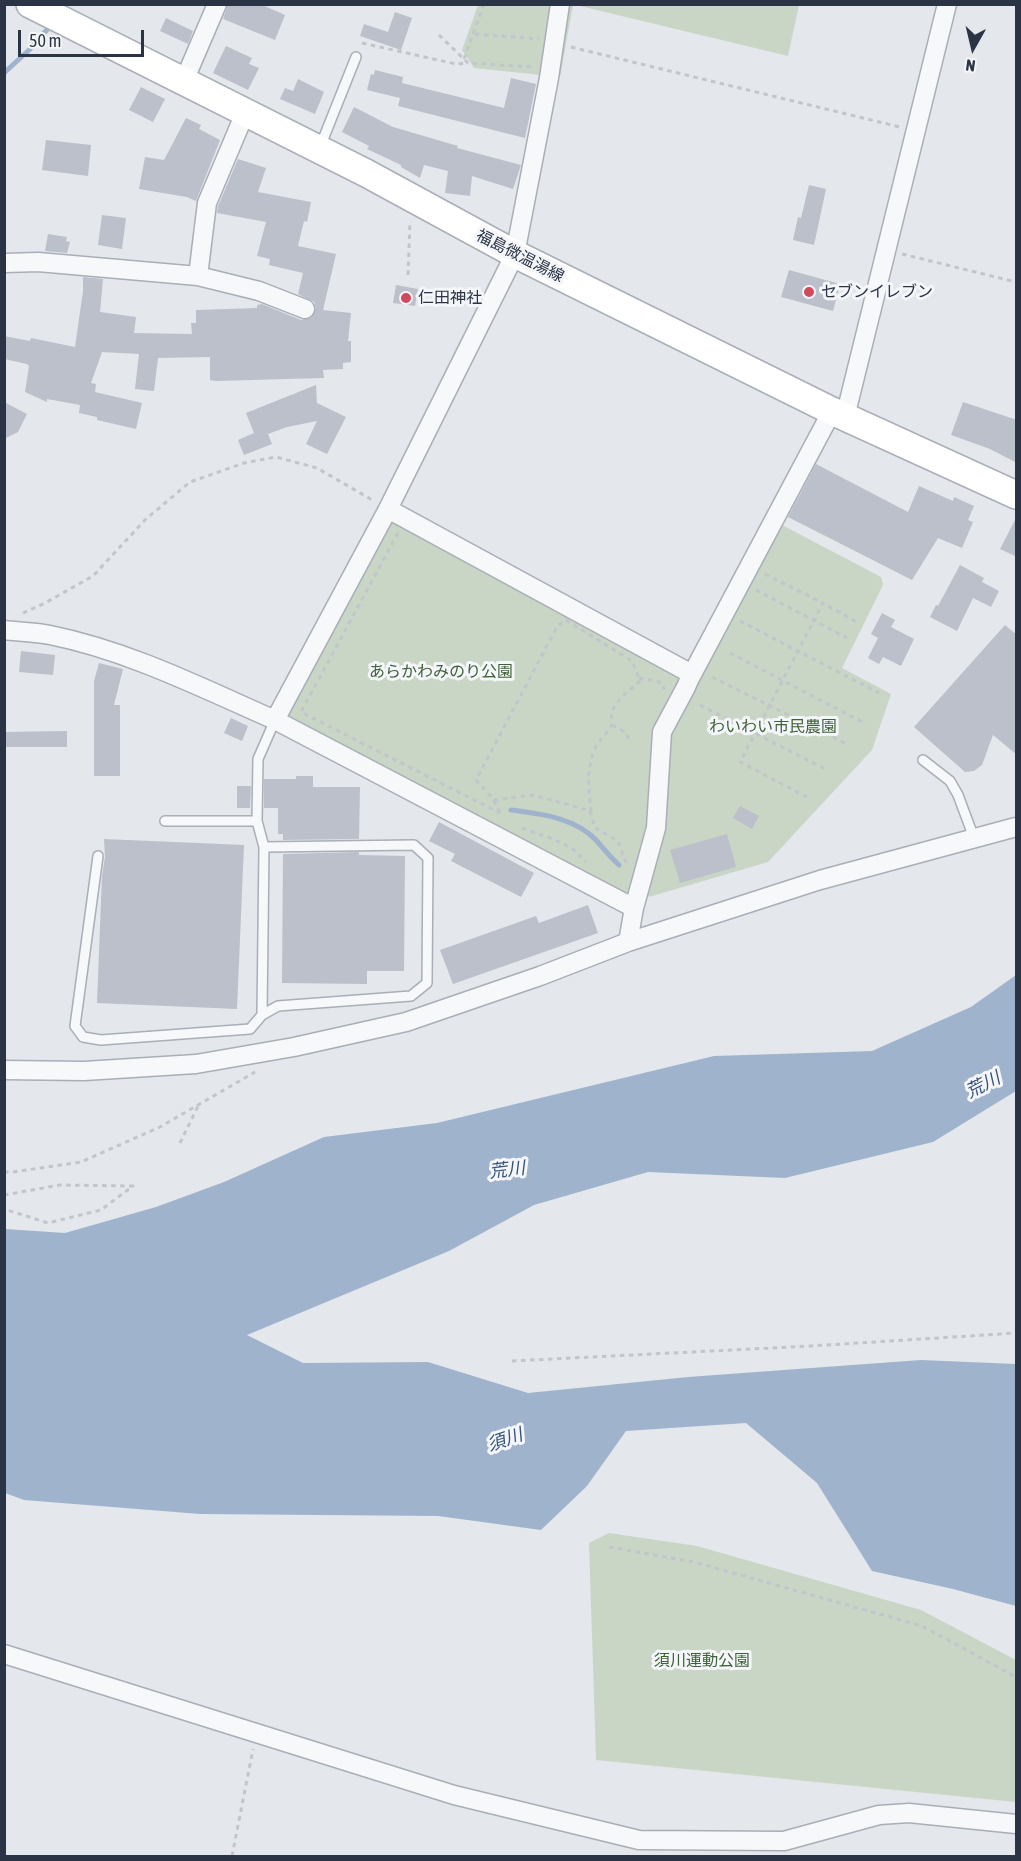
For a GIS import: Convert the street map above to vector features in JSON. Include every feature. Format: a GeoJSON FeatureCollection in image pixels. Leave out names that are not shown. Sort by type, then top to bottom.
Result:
{"type":"FeatureCollection","features":[{"type":"Feature","properties":{"kind":"main road","name":"福島微温湯線"},"geometry":{"type":"LineString","coordinates":[[34,6],[412,198],[514,254],[839,414],[1017,495]]}},
{"type":"Feature","properties":{"kind":"street"},"geometry":{"type":"LineString","coordinates":[[184,81],[217,4]]}},
{"type":"Feature","properties":{"kind":"street"},"geometry":{"type":"LineString","coordinates":[[275,720],[388,509],[514,254],[550,69],[560,4]]}},
{"type":"Feature","properties":{"kind":"street"},"geometry":{"type":"LineString","coordinates":[[628,942],[634,908],[656,828],[662,732],[839,414],[886,250],[947,4]]}},
{"type":"Feature","properties":{"kind":"street"},"geometry":{"type":"LineString","coordinates":[[198,276],[207,203],[245,112]]}},
{"type":"Feature","properties":{"kind":"street"},"geometry":{"type":"LineString","coordinates":[[4,263],[39,262],[198,276],[259,291],[304,309]]}},
{"type":"Feature","properties":{"kind":"street"},"geometry":{"type":"LineString","coordinates":[[388,509],[671,661],[688,672],[689,680]]}},
{"type":"Feature","properties":{"kind":"street"},"geometry":{"type":"LineString","coordinates":[[10,623],[134,659],[275,720],[634,908]]}},
{"type":"Feature","properties":{"kind":"street"},"geometry":{"type":"LineString","coordinates":[[4,1070],[84,1071],[196,1064],[294,1047],[406,1022],[540,976],[628,942],[820,880],[1017,826]]}},
{"type":"Feature","properties":{"kind":"street"},"geometry":{"type":"LineString","coordinates":[[4,1654],[454,1795],[639,1840],[776,1849],[784,1841],[879,1815],[909,1813],[1017,1824]]}},
{"type":"Feature","properties":{"kind":"lane"},"geometry":{"type":"LineString","coordinates":[[319,150],[356,57]]}},
{"type":"Feature","properties":{"kind":"lane"},"geometry":{"type":"LineString","coordinates":[[262,1015],[264,847],[257,821],[258,759],[275,720]]}},
{"type":"Feature","properties":{"kind":"lane"},"geometry":{"type":"LineString","coordinates":[[923,760],[950,781],[958,795],[974,838]]}},
{"type":"Feature","properties":{"kind":"lane"},"geometry":{"type":"LineString","coordinates":[[165,821],[257,821]]}},
{"type":"Feature","properties":{"kind":"lane"},"geometry":{"type":"LineString","coordinates":[[98,856],[75,1026],[83,1037],[101,1040],[250,1029],[262,1015],[278,1006],[411,996],[428,983],[428,858],[414,845],[264,847]]}},
{"type":"Feature","properties":{"kind":"path"},"geometry":{"type":"LineString","coordinates":[[464,59],[484,4]]}},
{"type":"Feature","properties":{"kind":"path"},"geometry":{"type":"LineString","coordinates":[[475,34],[555,41],[916,131]]}},
{"type":"Feature","properties":{"kind":"path"},"geometry":{"type":"LineString","coordinates":[[439,35],[468,63]]}},
{"type":"Feature","properties":{"kind":"path"},"geometry":{"type":"LineString","coordinates":[[362,44],[456,64],[550,69]]}},
{"type":"Feature","properties":{"kind":"path"},"geometry":{"type":"LineString","coordinates":[[408,275],[412,198]]}},
{"type":"Feature","properties":{"kind":"path"},"geometry":{"type":"LineString","coordinates":[[886,250],[1017,282]]}},
{"type":"Feature","properties":{"kind":"path"},"geometry":{"type":"LineString","coordinates":[[10,623],[93,576],[146,519],[190,482],[244,462],[276,457],[317,468],[388,509]]}},
{"type":"Feature","properties":{"kind":"path"},"geometry":{"type":"LineString","coordinates":[[399,531],[301,712],[500,813]]}},
{"type":"Feature","properties":{"kind":"path"},"geometry":{"type":"LineString","coordinates":[[764,573],[856,622]]}},
{"type":"Feature","properties":{"kind":"path"},"geometry":{"type":"LineString","coordinates":[[756,590],[847,638]]}},
{"type":"Feature","properties":{"kind":"path"},"geometry":{"type":"LineString","coordinates":[[807,797],[740,762],[823,603]]}},
{"type":"Feature","properties":{"kind":"path"},"geometry":{"type":"LineString","coordinates":[[555,615],[632,660],[640,681],[614,705],[612,725],[596,747],[590,763],[588,783],[590,811],[595,828],[618,841],[627,866]]}},
{"type":"Feature","properties":{"kind":"path"},"geometry":{"type":"LineString","coordinates":[[502,819],[494,800],[476,780],[558,625],[566,620]]}},
{"type":"Feature","properties":{"kind":"path"},"geometry":{"type":"LineString","coordinates":[[738,621],[879,693]]}},
{"type":"Feature","properties":{"kind":"path"},"geometry":{"type":"LineString","coordinates":[[730,653],[864,723]]}},
{"type":"Feature","properties":{"kind":"path"},"geometry":{"type":"LineString","coordinates":[[712,677],[849,745]]}},
{"type":"Feature","properties":{"kind":"path"},"geometry":{"type":"LineString","coordinates":[[639,678],[657,681],[663,685],[664,693],[679,700]]}},
{"type":"Feature","properties":{"kind":"path"},"geometry":{"type":"LineString","coordinates":[[700,705],[825,769]]}},
{"type":"Feature","properties":{"kind":"path"},"geometry":{"type":"LineString","coordinates":[[612,725],[625,732],[631,743]]}},
{"type":"Feature","properties":{"kind":"path"},"geometry":{"type":"LineString","coordinates":[[494,800],[533,795],[590,811]]}},
{"type":"Feature","properties":{"kind":"path"},"geometry":{"type":"LineString","coordinates":[[518,827],[572,848],[594,867]]}},
{"type":"Feature","properties":{"kind":"path"},"geometry":{"type":"LineString","coordinates":[[4,1172],[13,1173],[81,1162],[160,1127],[264,1066]]}},
{"type":"Feature","properties":{"kind":"path"},"geometry":{"type":"LineString","coordinates":[[180,1143],[198,1106]]}},
{"type":"Feature","properties":{"kind":"path"},"geometry":{"type":"LineString","coordinates":[[4,1195],[60,1185],[133,1186],[101,1210],[48,1223],[4,1209]]}},
{"type":"Feature","properties":{"kind":"path"},"geometry":{"type":"LineString","coordinates":[[512,1361],[1017,1333]]}},
{"type":"Feature","properties":{"kind":"path"},"geometry":{"type":"LineString","coordinates":[[609,1547],[694,1562],[922,1626],[1017,1677]]}},
{"type":"Feature","properties":{"kind":"path"},"geometry":{"type":"LineString","coordinates":[[232,1857],[256,1733]]}},
{"type":"Feature","properties":{"kind":"green space"},"geometry":{"type":"Polygon","coordinates":[[[478,5],[573,5],[560,77],[474,68],[462,50],[478,5]]]}},
{"type":"Feature","properties":{"kind":"green space"},"geometry":{"type":"Polygon","coordinates":[[[576,5],[799,5],[788,56],[576,5]]]}},
{"type":"Feature","properties":{"kind":"green space","name":"あらかわみのり公園"},"geometry":{"type":"Polygon","coordinates":[[[389,515],[683,674],[656,734],[652,823],[633,901],[280,718],[389,515]]]}},
{"type":"Feature","properties":{"kind":"green space","name":"わいわい市民農園"},"geometry":{"type":"Polygon","coordinates":[[[782,525],[881,577],[883,585],[842,668],[891,694],[872,750],[768,862],[649,897],[645,891],[668,735],[782,525]]]}},
{"type":"Feature","properties":{"kind":"green space","name":"須川運動公園"},"geometry":{"type":"Polygon","coordinates":[[[609,1533],[697,1546],[921,1610],[1016,1660],[1016,1802],[596,1760],[589,1543],[609,1533]]]}},
{"type":"Feature","properties":{"kind":"water"},"geometry":{"type":"Polygon","coordinates":[[[1016,975],[1016,1091],[933,1142],[785,1178],[648,1172],[534,1205],[449,1251],[247,1335],[303,1363],[428,1362],[528,1393],[688,1377],[921,1360],[1016,1364],[1016,1606],[872,1571],[817,1483],[746,1423],[626,1431],[587,1486],[541,1530],[438,1516],[200,1514],[24,1500],[5,1493],[5,1229],[65,1233],[156,1207],[224,1182],[324,1137],[437,1123],[714,1056],[872,1051],[971,1007],[1016,975]]]}},
{"type":"Feature","properties":{"kind":"building"},"geometry":{"type":"Polygon","coordinates":[[[228,4],[260,4],[285,15],[275,40],[223,19],[228,4]]]}},
{"type":"Feature","properties":{"kind":"building"},"geometry":{"type":"Polygon","coordinates":[[[395,12],[412,18],[401,50],[360,36],[364,24],[388,32],[395,12]]]}},
{"type":"Feature","properties":{"kind":"building"},"geometry":{"type":"Polygon","coordinates":[[[166,18],[193,31],[188,44],[160,31],[166,18]]]}},
{"type":"Feature","properties":{"kind":"building"},"geometry":{"type":"Polygon","coordinates":[[[226,46],[252,58],[249,64],[259,68],[248,90],[213,73],[226,46]]]}},
{"type":"Feature","properties":{"kind":"building"},"geometry":{"type":"Polygon","coordinates":[[[375,70],[403,77],[402,83],[504,108],[511,78],[536,84],[525,138],[398,106],[400,98],[367,90],[371,74],[374,75],[375,70]]]}},
{"type":"Feature","properties":{"kind":"building"},"geometry":{"type":"Polygon","coordinates":[[[298,79],[324,92],[315,114],[280,99],[285,88],[293,91],[298,79]]]}},
{"type":"Feature","properties":{"kind":"building"},"geometry":{"type":"Polygon","coordinates":[[[141,87],[165,99],[153,122],[129,110],[141,87]]]}},
{"type":"Feature","properties":{"kind":"building"},"geometry":{"type":"Polygon","coordinates":[[[354,107],[393,127],[458,146],[457,148],[521,165],[513,189],[472,176],[470,196],[445,193],[448,171],[424,165],[420,178],[401,165],[367,149],[369,146],[342,132],[354,107]]]}},
{"type":"Feature","properties":{"kind":"building"},"geometry":{"type":"Polygon","coordinates":[[[186,118],[201,125],[199,129],[220,140],[196,201],[187,197],[139,189],[145,157],[164,160],[186,118]]]}},
{"type":"Feature","properties":{"kind":"building"},"geometry":{"type":"Polygon","coordinates":[[[46,140],[91,145],[88,176],[42,170],[46,140]]]}},
{"type":"Feature","properties":{"kind":"building"},"geometry":{"type":"Polygon","coordinates":[[[238,159],[266,168],[258,192],[311,202],[307,222],[304,221],[298,246],[336,254],[323,310],[351,313],[348,341],[351,341],[351,362],[343,363],[343,369],[323,370],[324,378],[216,381],[210,380],[210,357],[158,358],[154,391],[135,389],[139,354],[102,352],[91,383],[96,384],[95,392],[142,403],[136,429],[97,420],[97,417],[79,413],[80,405],[47,399],[47,402],[25,392],[29,366],[4,359],[4,336],[30,341],[31,338],[75,347],[83,277],[103,279],[100,312],[136,317],[134,333],[192,334],[191,323],[196,323],[196,310],[257,308],[257,305],[262,304],[301,320],[312,317],[316,308],[314,302],[298,294],[303,273],[269,265],[270,259],[257,256],[266,222],[217,213],[238,159]]]}},
{"type":"Feature","properties":{"kind":"building"},"geometry":{"type":"Polygon","coordinates":[[[809,185],[826,189],[814,245],[793,240],[809,185]]]}},
{"type":"Feature","properties":{"kind":"building"},"geometry":{"type":"Polygon","coordinates":[[[102,215],[126,218],[122,249],[98,245],[102,215]]]}},
{"type":"Feature","properties":{"kind":"building"},"geometry":{"type":"Polygon","coordinates":[[[48,234],[67,237],[66,241],[70,242],[67,253],[45,251],[48,234]]]}},
{"type":"Feature","properties":{"kind":"building"},"geometry":{"type":"Polygon","coordinates":[[[789,270],[840,284],[833,311],[781,297],[789,270]]]}},
{"type":"Feature","properties":{"kind":"building"},"geometry":{"type":"Polygon","coordinates":[[[396,285],[418,289],[415,306],[393,303],[396,285]]]}},
{"type":"Feature","properties":{"kind":"building"},"geometry":{"type":"Polygon","coordinates":[[[316,385],[317,403],[346,417],[327,454],[306,444],[317,421],[287,427],[268,434],[272,444],[244,455],[238,440],[254,433],[246,413],[316,385]]]}},
{"type":"Feature","properties":{"kind":"building"},"geometry":{"type":"Polygon","coordinates":[[[4,402],[27,414],[18,432],[4,439],[4,402]]]}},
{"type":"Feature","properties":{"kind":"building"},"geometry":{"type":"Polygon","coordinates":[[[963,402],[1017,420],[1017,463],[990,449],[951,435],[963,402]]]}},
{"type":"Feature","properties":{"kind":"building"},"geometry":{"type":"Polygon","coordinates":[[[816,464],[908,512],[919,486],[953,501],[954,497],[974,506],[968,520],[973,522],[962,548],[938,538],[912,580],[788,517],[816,464]]]}},
{"type":"Feature","properties":{"kind":"building"},"geometry":{"type":"Polygon","coordinates":[[[1017,516],[1017,557],[1000,549],[1017,516]]]}},
{"type":"Feature","properties":{"kind":"building"},"geometry":{"type":"Polygon","coordinates":[[[960,565],[984,578],[982,582],[999,591],[991,607],[973,598],[957,631],[930,617],[960,565]]]}},
{"type":"Feature","properties":{"kind":"building"},"geometry":{"type":"Polygon","coordinates":[[[882,613],[895,620],[891,627],[914,639],[901,666],[883,657],[879,664],[868,658],[878,638],[871,634],[882,613]]]}},
{"type":"Feature","properties":{"kind":"building"},"geometry":{"type":"Polygon","coordinates":[[[1005,625],[1017,635],[1017,755],[993,735],[982,765],[974,771],[965,772],[914,727],[1005,625]]]}},
{"type":"Feature","properties":{"kind":"building"},"geometry":{"type":"Polygon","coordinates":[[[21,651],[55,655],[53,675],[19,672],[21,651]]]}},
{"type":"Feature","properties":{"kind":"building"},"geometry":{"type":"Polygon","coordinates":[[[99,663],[123,669],[114,705],[120,705],[120,776],[94,776],[94,681],[99,663]]]}},
{"type":"Feature","properties":{"kind":"building"},"geometry":{"type":"Polygon","coordinates":[[[231,718],[248,726],[242,741],[224,733],[231,718]]]}},
{"type":"Feature","properties":{"kind":"building"},"geometry":{"type":"Polygon","coordinates":[[[67,731],[67,747],[4,747],[4,732],[67,731]]]}},
{"type":"Feature","properties":{"kind":"building"},"geometry":{"type":"Polygon","coordinates":[[[296,776],[313,776],[313,787],[360,787],[359,839],[283,840],[283,834],[278,834],[278,808],[264,808],[264,779],[296,779],[296,776]]]}},
{"type":"Feature","properties":{"kind":"building"},"geometry":{"type":"Polygon","coordinates":[[[237,786],[251,786],[250,808],[237,808],[237,786]]]}},
{"type":"Feature","properties":{"kind":"building"},"geometry":{"type":"Polygon","coordinates":[[[740,806],[759,816],[752,829],[733,818],[740,806]]]}},
{"type":"Feature","properties":{"kind":"building"},"geometry":{"type":"Polygon","coordinates":[[[439,822],[534,873],[521,897],[451,861],[455,854],[429,841],[439,822]]]}},
{"type":"Feature","properties":{"kind":"building"},"geometry":{"type":"Polygon","coordinates":[[[727,834],[736,867],[680,883],[670,850],[727,834]]]}},
{"type":"Feature","properties":{"kind":"building"},"geometry":{"type":"Polygon","coordinates":[[[104,839],[244,845],[237,1009],[97,1003],[104,839]]]}},
{"type":"Feature","properties":{"kind":"building"},"geometry":{"type":"Polygon","coordinates":[[[359,852],[359,855],[405,856],[404,971],[367,971],[367,984],[282,983],[283,854],[359,852]]]}},
{"type":"Feature","properties":{"kind":"building"},"geometry":{"type":"Polygon","coordinates":[[[588,905],[598,933],[453,984],[440,950],[536,916],[539,923],[588,905]]]}},
{"type":"Feature","properties":{"kind":"waterway"},"geometry":{"type":"LineString","coordinates":[[4,73],[53,23]]}},
{"type":"Feature","properties":{"kind":"waterway"},"geometry":{"type":"LineString","coordinates":[[511,810],[556,818],[578,826],[596,840],[619,865]]}},
{"type":"Feature","properties":{"kind":"place","name":"セブンイレブン"},"geometry":{"type":"Point","coordinates":[809,292]}},
{"type":"Feature","properties":{"kind":"place","name":"仁田神社"},"geometry":{"type":"Point","coordinates":[406,298]}},
{"type":"Feature","properties":{"kind":"water label","name":"荒川"},"geometry":{"type":"Point","coordinates":[983,1085]}},
{"type":"Feature","properties":{"kind":"water label","name":"荒川"},"geometry":{"type":"Point","coordinates":[507,1170]}},
{"type":"Feature","properties":{"kind":"water label","name":"須川"},"geometry":{"type":"Point","coordinates":[505,1440]}}]}
